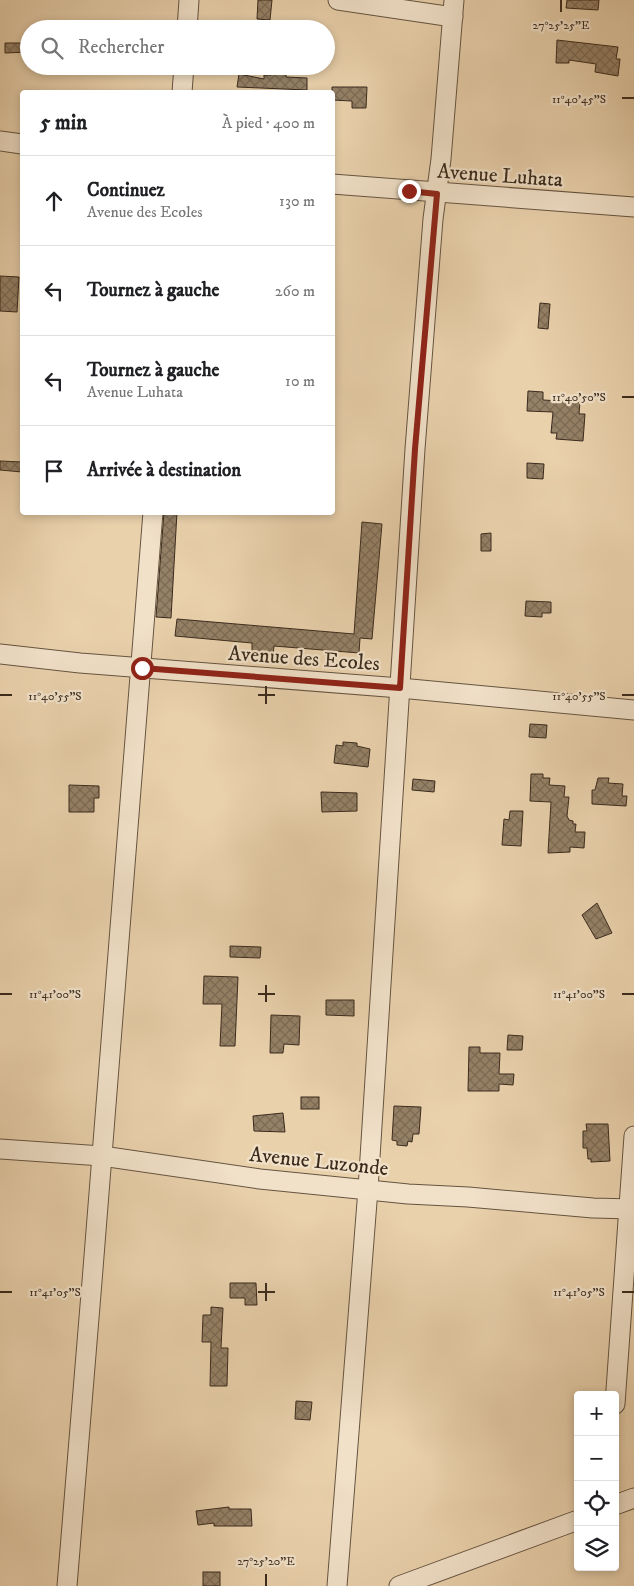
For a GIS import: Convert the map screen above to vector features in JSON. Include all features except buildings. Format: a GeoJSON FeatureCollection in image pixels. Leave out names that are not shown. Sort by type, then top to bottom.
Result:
{"type":"FeatureCollection","features":[{"type":"Feature","properties":{"kind":"street"},"geometry":{"type":"LineString","coordinates":[[188,20],[189,0]]}},
{"type":"Feature","properties":{"kind":"street"},"geometry":{"type":"LineString","coordinates":[[337,1586],[368,1189],[415,449],[453,8],[338,0]]}},
{"type":"Feature","properties":{"kind":"street"},"geometry":{"type":"LineString","coordinates":[[182,90],[183,75]]}},
{"type":"Feature","properties":{"kind":"street"},"geometry":{"type":"LineString","coordinates":[[0,140],[20,144]]}},
{"type":"Feature","properties":{"kind":"street","name":"Avenue Luhata"},"geometry":{"type":"LineString","coordinates":[[335,184],[437,194],[634,207]]}},
{"type":"Feature","properties":{"kind":"street"},"geometry":{"type":"LineString","coordinates":[[67,1586],[153,515]]}},
{"type":"Feature","properties":{"kind":"street","name":"Avenue des Ecoles"},"geometry":{"type":"LineString","coordinates":[[0,654],[634,710]]}},
{"type":"Feature","properties":{"kind":"street"},"geometry":{"type":"LineString","coordinates":[[616,1391],[632,1208],[634,1136]]}},
{"type":"Feature","properties":{"kind":"street","name":"Avenue Luzonde"},"geometry":{"type":"LineString","coordinates":[[0,1149],[102,1156],[260,1178],[368,1189],[558,1206],[632,1208]]}},
{"type":"Feature","properties":{"kind":"street"},"geometry":{"type":"LineString","coordinates":[[619,1504],[634,1498]]}},
{"type":"Feature","properties":{"kind":"street"},"geometry":{"type":"LineString","coordinates":[[399,1586],[574,1521]]}},
{"type":"Feature","properties":{"kind":"route"},"geometry":{"type":"LineString","coordinates":[[142,668],[400,688],[415,449],[433,219],[437,194],[409,191]]}}]}
